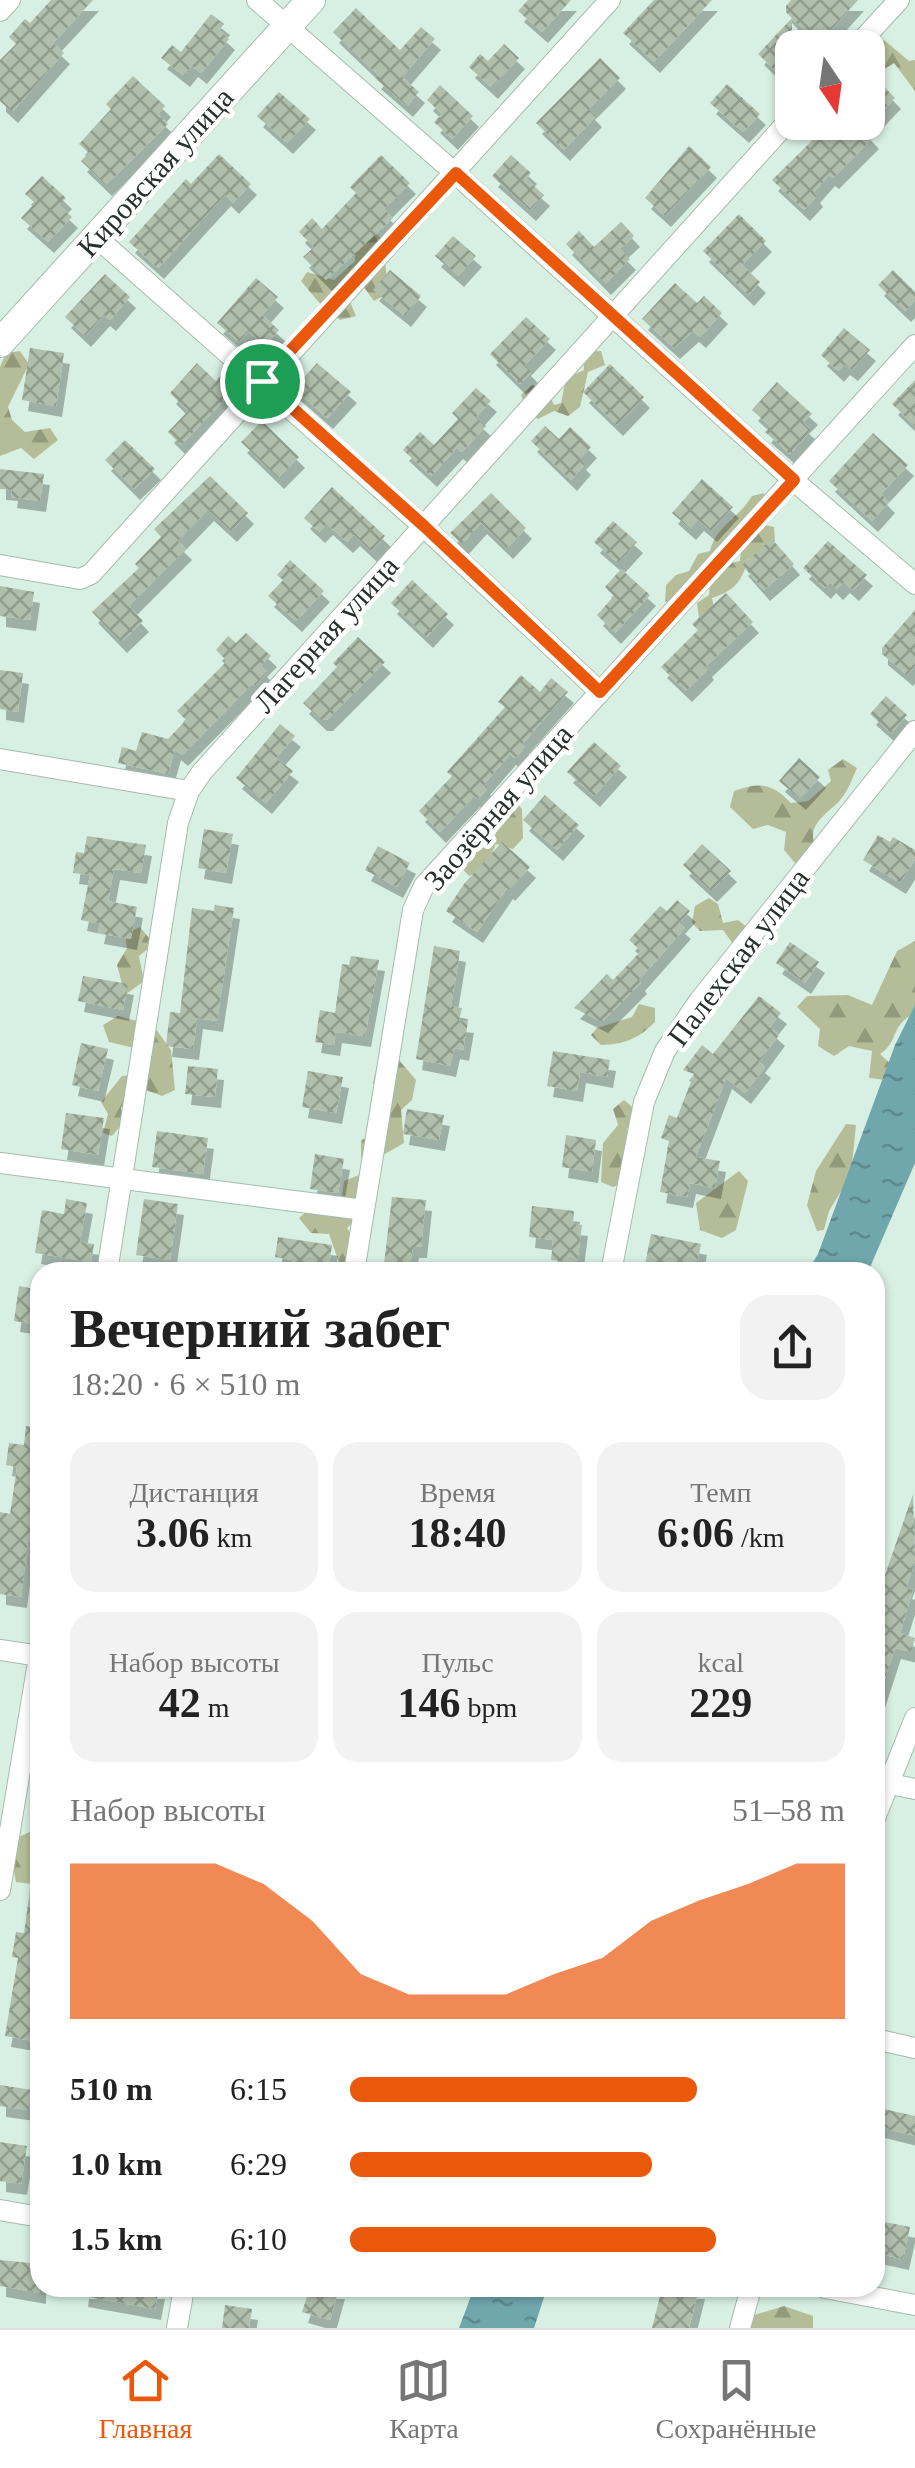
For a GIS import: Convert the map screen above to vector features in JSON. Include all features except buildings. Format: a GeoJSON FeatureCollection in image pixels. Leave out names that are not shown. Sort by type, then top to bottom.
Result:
{"type":"FeatureCollection","features":[{"type":"Feature","properties":{"kind":"street"},"geometry":{"type":"LineString","coordinates":[[0,11],[10,0]]}},
{"type":"Feature","properties":{"kind":"street"},"geometry":{"type":"LineString","coordinates":[[257,0],[915,584]]}},
{"type":"Feature","properties":{"kind":"street","name":"Кировская улица"},"geometry":{"type":"LineString","coordinates":[[0,343],[310,0]]}},
{"type":"Feature","properties":{"kind":"street"},"geometry":{"type":"LineString","coordinates":[[0,565],[80,579],[91,574],[610,0]]}},
{"type":"Feature","properties":{"kind":"street"},"geometry":{"type":"LineString","coordinates":[[872,30],[898,0]]}},
{"type":"Feature","properties":{"kind":"street","name":"Лагерная улица"},"geometry":{"type":"LineString","coordinates":[[108,1262],[178,823],[189,791],[775,136]]}},
{"type":"Feature","properties":{"kind":"street"},"geometry":{"type":"LineString","coordinates":[[96,237],[424,526],[600,692]]}},
{"type":"Feature","properties":{"kind":"street","name":"Заозёрная улица"},"geometry":{"type":"LineString","coordinates":[[356,1262],[413,910],[424,886],[915,345]]}},
{"type":"Feature","properties":{"kind":"street","name":"Палехская улица"},"geometry":{"type":"LineString","coordinates":[[614,1262],[644,1102],[665,1051],[698,1001],[915,731]]}},
{"type":"Feature","properties":{"kind":"street"},"geometry":{"type":"LineString","coordinates":[[0,759],[189,791]]}},
{"type":"Feature","properties":{"kind":"street"},"geometry":{"type":"LineString","coordinates":[[0,1164],[364,1210]]}},
{"type":"Feature","properties":{"kind":"street"},"geometry":{"type":"LineString","coordinates":[[0,1650],[30,1653]]}},
{"type":"Feature","properties":{"kind":"street"},"geometry":{"type":"LineString","coordinates":[[0,1890],[30,1713]]}},
{"type":"Feature","properties":{"kind":"street"},"geometry":{"type":"LineString","coordinates":[[885,1795],[915,1718]]}},
{"type":"Feature","properties":{"kind":"street"},"geometry":{"type":"LineString","coordinates":[[890,1784],[915,1790]]}},
{"type":"Feature","properties":{"kind":"street"},"geometry":{"type":"LineString","coordinates":[[885,2041],[915,2048]]}},
{"type":"Feature","properties":{"kind":"street"},"geometry":{"type":"LineString","coordinates":[[0,2210],[30,2215]]}},
{"type":"Feature","properties":{"kind":"street"},"geometry":{"type":"LineString","coordinates":[[178,2328],[183,2297]]}},
{"type":"Feature","properties":{"kind":"street"},"geometry":{"type":"LineString","coordinates":[[740,2328],[749,2297]]}},
{"type":"Feature","properties":{"kind":"street"},"geometry":{"type":"LineString","coordinates":[[873,2297],[915,2305]]}},
{"type":"Feature","properties":{"kind":"green space"},"geometry":{"type":"Polygon","coordinates":[[[885,41],[909,61],[915,60],[915,91],[894,63],[885,69],[885,41]]]}},
{"type":"Feature","properties":{"kind":"green space"},"geometry":{"type":"Polygon","coordinates":[[[372,230],[382,239],[389,293],[374,301],[363,286],[350,302],[356,316],[340,320],[301,281],[307,272],[334,280],[355,261],[354,239],[372,230]]]}},
{"type":"Feature","properties":{"kind":"green space"},"geometry":{"type":"Polygon","coordinates":[[[20,351],[29,364],[8,407],[12,420],[25,432],[50,428],[58,440],[34,459],[21,448],[0,456],[0,367],[6,353],[20,351]]]}},
{"type":"Feature","properties":{"kind":"green space"},"geometry":{"type":"Polygon","coordinates":[[[601,351],[605,365],[588,372],[580,407],[568,416],[554,411],[538,419],[528,413],[521,395],[532,385],[547,390],[554,405],[561,403],[566,378],[584,370],[583,352],[601,351]]]}},
{"type":"Feature","properties":{"kind":"green space"},"geometry":{"type":"Polygon","coordinates":[[[764,493],[764,506],[678,602],[665,602],[666,585],[676,575],[689,571],[698,554],[710,551],[717,535],[752,496],[764,493]]]}},
{"type":"Feature","properties":{"kind":"green space"},"geometry":{"type":"Polygon","coordinates":[[[761,524],[774,527],[775,541],[759,557],[748,559],[740,580],[731,589],[712,598],[715,613],[699,618],[697,603],[709,595],[710,581],[726,564],[740,561],[742,543],[761,524]]]}},
{"type":"Feature","properties":{"kind":"green space"},"geometry":{"type":"Polygon","coordinates":[[[843,759],[857,768],[850,785],[815,826],[816,848],[795,863],[784,850],[786,832],[768,825],[753,829],[730,807],[734,791],[751,786],[771,788],[791,803],[808,801],[831,781],[828,770],[843,759]]]}},
{"type":"Feature","properties":{"kind":"green space"},"geometry":{"type":"Polygon","coordinates":[[[514,800],[522,809],[523,838],[513,849],[496,844],[484,870],[469,876],[456,862],[465,844],[495,836],[504,807],[514,800]]]}},
{"type":"Feature","properties":{"kind":"green space"},"geometry":{"type":"Polygon","coordinates":[[[709,898],[718,904],[723,923],[738,920],[747,927],[733,944],[723,930],[700,931],[692,923],[695,906],[709,898]]]}},
{"type":"Feature","properties":{"kind":"green space"},"geometry":{"type":"Polygon","coordinates":[[[140,927],[154,944],[139,956],[144,981],[125,995],[117,965],[127,948],[125,934],[140,927]]]}},
{"type":"Feature","properties":{"kind":"green space"},"geometry":{"type":"Polygon","coordinates":[[[915,941],[915,1013],[901,1023],[880,1054],[893,1066],[886,1080],[869,1078],[872,1051],[849,1046],[834,1056],[818,1046],[820,1029],[797,1007],[807,996],[848,995],[872,1005],[897,951],[915,941]]]}},
{"type":"Feature","properties":{"kind":"green space"},"geometry":{"type":"Polygon","coordinates":[[[639,1004],[655,1008],[655,1022],[643,1033],[624,1042],[601,1045],[591,1035],[597,1028],[632,1017],[639,1004]]]}},
{"type":"Feature","properties":{"kind":"green space"},"geometry":{"type":"Polygon","coordinates":[[[118,1016],[153,1025],[171,1050],[175,1090],[162,1096],[143,1089],[139,1102],[121,1107],[123,1123],[112,1136],[103,1133],[108,1114],[101,1102],[122,1076],[141,1074],[147,1051],[109,1042],[103,1025],[118,1016]]]}},
{"type":"Feature","properties":{"kind":"green space"},"geometry":{"type":"Polygon","coordinates":[[[398,1059],[416,1080],[412,1100],[401,1110],[404,1143],[383,1155],[378,1168],[361,1157],[361,1140],[381,1133],[389,1110],[373,1083],[377,1065],[398,1059]]]}},
{"type":"Feature","properties":{"kind":"green space"},"geometry":{"type":"Polygon","coordinates":[[[624,1100],[637,1111],[627,1129],[633,1144],[625,1183],[613,1187],[601,1182],[603,1143],[618,1125],[613,1109],[624,1100]]]}},
{"type":"Feature","properties":{"kind":"green space"},"geometry":{"type":"Polygon","coordinates":[[[846,1124],[856,1125],[851,1175],[829,1211],[824,1230],[817,1231],[807,1205],[816,1171],[846,1124]]]}},
{"type":"Feature","properties":{"kind":"green space"},"geometry":{"type":"Polygon","coordinates":[[[739,1171],[748,1181],[736,1230],[722,1238],[700,1230],[696,1203],[739,1171]]]}},
{"type":"Feature","properties":{"kind":"green space"},"geometry":{"type":"Polygon","coordinates":[[[359,1175],[367,1188],[358,1217],[347,1228],[365,1255],[358,1262],[339,1262],[329,1234],[311,1233],[299,1218],[312,1207],[340,1209],[344,1181],[359,1175]]]}},
{"type":"Feature","properties":{"kind":"green space"},"geometry":{"type":"Polygon","coordinates":[[[30,1832],[30,1884],[16,1882],[11,1856],[0,1835],[21,1836],[30,1832]]]}},
{"type":"Feature","properties":{"kind":"green space"},"geometry":{"type":"Polygon","coordinates":[[[784,2306],[813,2316],[813,2328],[746,2328],[748,2317],[784,2306]]]}},
{"type":"Feature","properties":{"kind":"water"},"geometry":{"type":"Polygon","coordinates":[[[915,1005],[915,1163],[872,1262],[813,1262],[818,1254],[895,1045],[915,1005]]]}},
{"type":"Feature","properties":{"kind":"water"},"geometry":{"type":"Polygon","coordinates":[[[471,2297],[544,2297],[534,2328],[459,2328],[471,2297]]]}},
{"type":"Feature","properties":{"kind":"route"},"geometry":{"type":"LineString","coordinates":[[456,173],[794,480],[600,692],[262,381],[456,173]]}}]}
